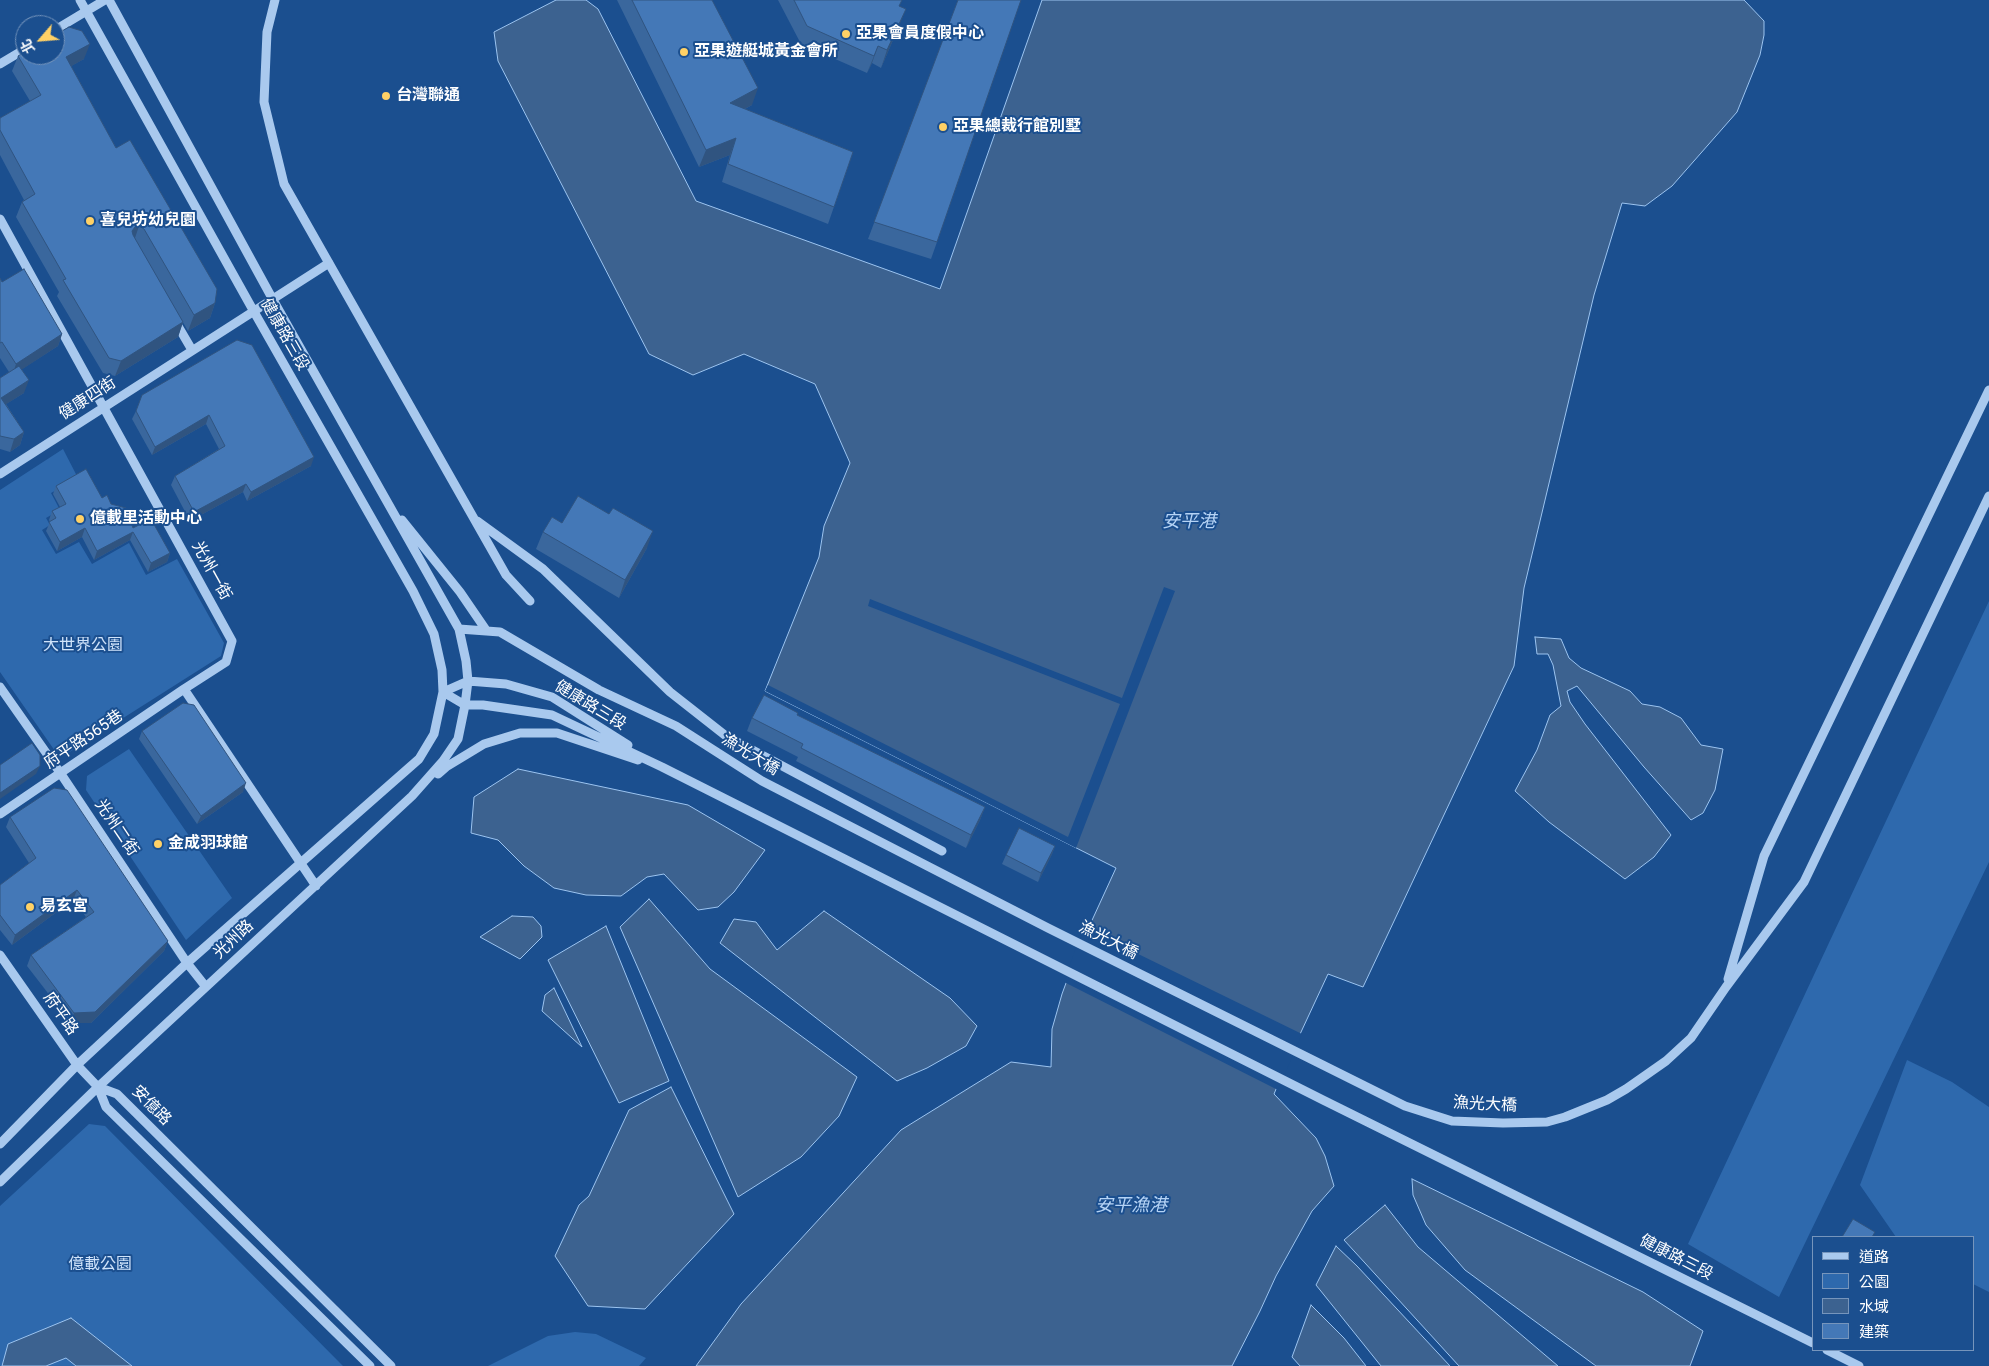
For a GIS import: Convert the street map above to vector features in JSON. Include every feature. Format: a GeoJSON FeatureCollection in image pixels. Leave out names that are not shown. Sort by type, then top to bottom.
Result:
{"type":"FeatureCollection","features":[{"type":"Feature","properties":{"kind":"street","name":"健康路三段"},"geometry":{"type":"LineString","coordinates":[[80,0],[413,591],[434,634],[442,670],[443,692]]}},
{"type":"Feature","properties":{"kind":"street"},"geometry":{"type":"LineString","coordinates":[[65,24],[105,0]]}},
{"type":"Feature","properties":{"kind":"street","name":"健康路三段"},"geometry":{"type":"LineString","coordinates":[[109,0],[272,298],[459,629],[466,661],[468,682],[465,705]]}},
{"type":"Feature","properties":{"kind":"street"},"geometry":{"type":"LineString","coordinates":[[275,0],[267,32],[264,102],[284,184],[506,575],[530,601]]}},
{"type":"Feature","properties":{"kind":"street"},"geometry":{"type":"LineString","coordinates":[[0,64],[15,55]]}},
{"type":"Feature","properties":{"kind":"street","name":"光州一街"},"geometry":{"type":"LineString","coordinates":[[0,219],[232,641],[226,662],[184,689]]}},
{"type":"Feature","properties":{"kind":"street","name":"健康四街"},"geometry":{"type":"LineString","coordinates":[[1,471],[329,263]]}},
{"type":"Feature","properties":{"kind":"street"},"geometry":{"type":"LineString","coordinates":[[172,316],[192,350]]}},
{"type":"Feature","properties":{"kind":"street"},"geometry":{"type":"LineString","coordinates":[[1726,987],[1764,856],[1989,390]]}},
{"type":"Feature","properties":{"kind":"street","name":"漁光大橋"},"geometry":{"type":"LineString","coordinates":[[459,629],[500,632],[599,690],[676,726],[762,781],[1048,928],[1405,1106],[1452,1121],[1547,1122],[1565,1118],[1626,1090],[1666,1061],[1691,1038],[1726,987],[1804,882],[1989,496]]}},
{"type":"Feature","properties":{"kind":"street"},"geometry":{"type":"LineString","coordinates":[[385,499],[460,592],[486,630]]}},
{"type":"Feature","properties":{"kind":"street"},"geometry":{"type":"LineString","coordinates":[[475,520],[543,568],[670,692],[726,736],[942,851]]}},
{"type":"Feature","properties":{"kind":"street","name":"健康路三段"},"geometry":{"type":"LineString","coordinates":[[443,692],[468,682],[506,684],[552,697],[662,767]]}},
{"type":"Feature","properties":{"kind":"street","name":"光州二街"},"geometry":{"type":"LineString","coordinates":[[0,687],[206,987]]}},
{"type":"Feature","properties":{"kind":"street"},"geometry":{"type":"LineString","coordinates":[[184,689],[316,886]]}},
{"type":"Feature","properties":{"kind":"street","name":"府平路565巷"},"geometry":{"type":"LineString","coordinates":[[0,814],[184,689]]}},
{"type":"Feature","properties":{"kind":"street","name":"健康路三段"},"geometry":{"type":"LineString","coordinates":[[443,692],[465,705],[552,715],[662,767],[1323,1100],[1812,1342]]}},
{"type":"Feature","properties":{"kind":"street","name":"光州路"},"geometry":{"type":"LineString","coordinates":[[0,1144],[77,1065],[188,963],[419,759],[434,734],[443,692]]}},
{"type":"Feature","properties":{"kind":"street","name":"光州路"},"geometry":{"type":"LineString","coordinates":[[0,1182],[98,1088],[412,796],[443,761],[458,739],[465,705]]}},
{"type":"Feature","properties":{"kind":"street"},"geometry":{"type":"LineString","coordinates":[[412,796],[446,767],[484,744],[520,733],[557,734],[662,767]]}},
{"type":"Feature","properties":{"kind":"street","name":"府平路"},"geometry":{"type":"LineString","coordinates":[[0,956],[77,1065],[98,1088]]}},
{"type":"Feature","properties":{"kind":"street","name":"安億路"},"geometry":{"type":"LineString","coordinates":[[98,1088],[106,1107],[370,1366]]}},
{"type":"Feature","properties":{"kind":"street","name":"安億路"},"geometry":{"type":"LineString","coordinates":[[98,1088],[117,1094],[391,1366]]}},
{"type":"Feature","properties":{"kind":"street"},"geometry":{"type":"LineString","coordinates":[[1829,1351],[1859,1366]]}},
{"type":"Feature","properties":{"kind":"green space","name":"大世界公園"},"geometry":{"type":"Polygon","coordinates":[[[63,449],[78,478],[51,493],[60,510],[46,518],[50,525],[42,530],[56,554],[79,542],[92,564],[129,543],[146,575],[177,559],[224,643],[221,656],[68,753],[55,751],[0,672],[0,490],[63,449]]]}},
{"type":"Feature","properties":{"kind":"green space"},"geometry":{"type":"Polygon","coordinates":[[[1989,601],[1989,862],[1779,1297],[1688,1244],[1989,601]]]}},
{"type":"Feature","properties":{"kind":"green space","name":"金成羽球館"},"geometry":{"type":"Polygon","coordinates":[[[129,749],[232,898],[186,940],[86,790],[87,776],[129,749]]]}},
{"type":"Feature","properties":{"kind":"green space"},"geometry":{"type":"Polygon","coordinates":[[[1907,1060],[1952,1082],[1989,1107],[1989,1292],[1974,1284],[1974,1236],[1895,1236],[1860,1185],[1907,1060]]]}},
{"type":"Feature","properties":{"kind":"green space","name":"億載公園"},"geometry":{"type":"Polygon","coordinates":[[[89,1124],[105,1126],[343,1366],[0,1366],[0,1206],[89,1124]]]}},
{"type":"Feature","properties":{"kind":"green space"},"geometry":{"type":"Polygon","coordinates":[[[575,1332],[596,1334],[646,1358],[639,1366],[488,1366],[548,1336],[575,1332]]]}},
{"type":"Feature","properties":{"kind":"water","name":"安平港"},"geometry":{"type":"Polygon","coordinates":[[[556,0],[586,0],[598,9],[696,201],[940,289],[1042,0],[1744,0],[1764,21],[1764,35],[1760,55],[1737,112],[1672,186],[1645,206],[1622,203],[1594,295],[1524,588],[1514,666],[1363,987],[1328,974],[1274,1094],[1316,1138],[1325,1156],[1334,1186],[1312,1211],[1276,1276],[1232,1366],[696,1366],[741,1304],[901,1130],[1011,1062],[1051,1067],[1052,1029],[1062,994],[1077,953],[1116,868],[765,691],[819,557],[824,526],[850,463],[815,384],[744,354],[693,375],[649,354],[498,61],[494,32],[556,0]]]}},
{"type":"Feature","properties":{"kind":"water"},"geometry":{"type":"Polygon","coordinates":[[[1535,637],[1561,639],[1569,658],[1581,668],[1630,691],[1642,704],[1660,707],[1681,718],[1701,745],[1723,749],[1715,790],[1703,813],[1691,820],[1577,686],[1567,691],[1570,702],[1585,724],[1671,835],[1654,857],[1625,879],[1549,822],[1515,791],[1537,750],[1550,715],[1561,706],[1553,665],[1548,654],[1537,654],[1535,637]]]}},
{"type":"Feature","properties":{"kind":"water"},"geometry":{"type":"Polygon","coordinates":[[[518,769],[688,805],[765,850],[734,892],[718,907],[698,910],[664,874],[647,877],[621,896],[586,895],[554,888],[524,866],[498,840],[471,833],[474,797],[518,769]]]}},
{"type":"Feature","properties":{"kind":"water"},"geometry":{"type":"Polygon","coordinates":[[[649,899],[710,969],[857,1077],[839,1116],[801,1157],[738,1197],[620,927],[649,899]]]}},
{"type":"Feature","properties":{"kind":"water"},"geometry":{"type":"Polygon","coordinates":[[[824,911],[950,998],[977,1026],[966,1046],[927,1068],[897,1081],[720,943],[734,919],[756,922],[777,950],[824,911]]]}},
{"type":"Feature","properties":{"kind":"water"},"geometry":{"type":"Polygon","coordinates":[[[512,916],[533,917],[541,926],[542,937],[520,959],[480,937],[512,916]]]}},
{"type":"Feature","properties":{"kind":"water"},"geometry":{"type":"Polygon","coordinates":[[[606,926],[669,1081],[619,1103],[548,960],[606,926]]]}},
{"type":"Feature","properties":{"kind":"water"},"geometry":{"type":"Polygon","coordinates":[[[554,988],[582,1047],[542,1011],[545,995],[554,988]]]}},
{"type":"Feature","properties":{"kind":"water"},"geometry":{"type":"Polygon","coordinates":[[[671,1087],[734,1214],[645,1309],[588,1306],[555,1256],[579,1205],[589,1196],[629,1110],[671,1087]]]}},
{"type":"Feature","properties":{"kind":"water"},"geometry":{"type":"Polygon","coordinates":[[[1412,1179],[1643,1292],[1703,1331],[1690,1366],[1596,1366],[1465,1270],[1426,1225],[1413,1195],[1412,1179]]]}},
{"type":"Feature","properties":{"kind":"water"},"geometry":{"type":"Polygon","coordinates":[[[1385,1205],[1418,1247],[1558,1366],[1459,1366],[1344,1240],[1385,1205]]]}},
{"type":"Feature","properties":{"kind":"water"},"geometry":{"type":"Polygon","coordinates":[[[1336,1246],[1450,1366],[1381,1366],[1316,1285],[1336,1246]]]}},
{"type":"Feature","properties":{"kind":"water"},"geometry":{"type":"Polygon","coordinates":[[[1311,1305],[1344,1338],[1366,1366],[1300,1366],[1292,1357],[1311,1305]]]}},
{"type":"Feature","properties":{"kind":"water"},"geometry":{"type":"Polygon","coordinates":[[[71,1318],[132,1366],[76,1366],[66,1358],[46,1366],[2,1366],[8,1344],[71,1318]]]}},
{"type":"Feature","properties":{"kind":"pier"},"geometry":{"type":"Polygon","coordinates":[[[1164,587],[1175,591],[1076,848],[765,691],[768,685],[1068,837],[1120,704],[868,606],[870,599],[1122,698],[1164,587]]]}},
{"type":"Feature","properties":{"kind":"pier"},"geometry":{"type":"Polygon","coordinates":[[[1085,928],[1302,1034],[1278,1090],[1064,982],[1085,928]]]}},
{"type":"Feature","properties":{"kind":"building"},"geometry":{"type":"Polygon","coordinates":[[[632,0],[712,0],[758,88],[730,103],[853,152],[834,207],[728,164],[736,138],[706,150],[632,0]]]}},
{"type":"Feature","properties":{"kind":"building","name":"亞果會員度假中心"},"geometry":{"type":"Polygon","coordinates":[[[794,0],[902,0],[899,6],[906,9],[887,50],[878,46],[874,56],[807,26],[794,0]]]}},
{"type":"Feature","properties":{"kind":"building","name":"亞果總裁行館別墅"},"geometry":{"type":"Polygon","coordinates":[[[958,0],[1021,0],[937,242],[874,222],[958,0]]]}},
{"type":"Feature","properties":{"kind":"building"},"geometry":{"type":"Polygon","coordinates":[[[69,27],[82,31],[90,44],[66,57],[116,148],[130,140],[217,289],[215,303],[194,315],[144,229],[139,226],[135,227],[132,231],[133,235],[183,322],[121,361],[109,358],[63,280],[66,279],[22,202],[35,194],[0,130],[0,118],[41,95],[23,65],[65,65],[65,29],[69,27]]]}},
{"type":"Feature","properties":{"kind":"building"},"geometry":{"type":"Polygon","coordinates":[[[24,269],[62,334],[16,364],[2,342],[0,343],[0,278],[2,282],[24,269]]]}},
{"type":"Feature","properties":{"kind":"building"},"geometry":{"type":"Polygon","coordinates":[[[237,340],[252,345],[314,457],[251,492],[246,484],[194,512],[175,476],[225,446],[209,415],[155,447],[136,411],[142,395],[237,340]]]}},
{"type":"Feature","properties":{"kind":"building"},"geometry":{"type":"Polygon","coordinates":[[[19,366],[29,380],[1,398],[24,432],[14,439],[0,436],[0,378],[19,366]]]}},
{"type":"Feature","properties":{"kind":"building","name":"億載里活動中心"},"geometry":{"type":"Polygon","coordinates":[[[86,469],[102,498],[107,495],[111,504],[126,508],[133,528],[151,519],[170,553],[151,563],[133,532],[97,551],[85,528],[60,542],[49,522],[56,518],[52,511],[66,504],[56,486],[86,469]]]}},
{"type":"Feature","properties":{"kind":"building"},"geometry":{"type":"Polygon","coordinates":[[[578,496],[609,514],[613,508],[653,531],[625,580],[543,532],[552,517],[562,523],[578,496]]]}},
{"type":"Feature","properties":{"kind":"building"},"geometry":{"type":"Polygon","coordinates":[[[764,695],[798,713],[797,715],[985,807],[971,835],[801,748],[803,744],[752,718],[764,695]]]}},
{"type":"Feature","properties":{"kind":"building"},"geometry":{"type":"Polygon","coordinates":[[[183,703],[194,705],[246,783],[201,816],[142,731],[183,703]]]}},
{"type":"Feature","properties":{"kind":"building"},"geometry":{"type":"Polygon","coordinates":[[[32,743],[40,755],[40,766],[0,793],[0,765],[32,743]]]}},
{"type":"Feature","properties":{"kind":"building"},"geometry":{"type":"Polygon","coordinates":[[[54,788],[67,790],[168,941],[95,1012],[74,1013],[31,955],[94,912],[77,890],[15,935],[0,915],[0,885],[36,858],[10,817],[54,788]]]}},
{"type":"Feature","properties":{"kind":"building"},"geometry":{"type":"Polygon","coordinates":[[[1019,828],[1055,846],[1041,873],[1006,855],[1019,828]]]}},
{"type":"Feature","properties":{"kind":"building"},"geometry":{"type":"Polygon","coordinates":[[[1853,1219],[1875,1232],[1873,1236],[1843,1236],[1853,1219]]]}},
{"type":"Feature","properties":{"kind":"place","name":"亞果會員度假中心"},"geometry":{"type":"Point","coordinates":[846,34]}},
{"type":"Feature","properties":{"kind":"place","name":"亞果遊艇城黃金會所"},"geometry":{"type":"Point","coordinates":[684,52]}},
{"type":"Feature","properties":{"kind":"place","name":"台灣聯通"},"geometry":{"type":"Point","coordinates":[386,96]}},
{"type":"Feature","properties":{"kind":"place","name":"亞果總裁行館別墅"},"geometry":{"type":"Point","coordinates":[943,127]}},
{"type":"Feature","properties":{"kind":"place","name":"喜兒坊幼兒園"},"geometry":{"type":"Point","coordinates":[90,221]}},
{"type":"Feature","properties":{"kind":"place","name":"億載里活動中心"},"geometry":{"type":"Point","coordinates":[80,519]}},
{"type":"Feature","properties":{"kind":"place","name":"金成羽球館"},"geometry":{"type":"Point","coordinates":[158,844]}},
{"type":"Feature","properties":{"kind":"place","name":"易玄宮"},"geometry":{"type":"Point","coordinates":[30,907]}},
{"type":"Feature","properties":{"kind":"water label","name":"安平漁港"},"geometry":{"type":"Point","coordinates":[1131,1206]}}]}
